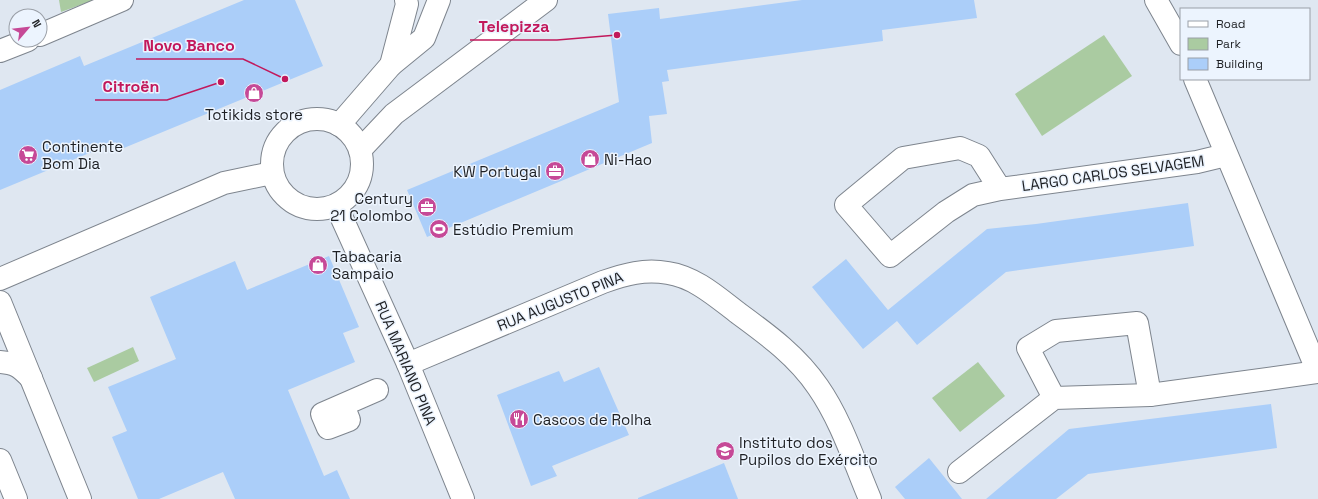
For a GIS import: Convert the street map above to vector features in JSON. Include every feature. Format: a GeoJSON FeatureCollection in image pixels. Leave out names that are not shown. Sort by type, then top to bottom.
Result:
{"type":"FeatureCollection","features":[{"type":"Feature","properties":{"kind":"main road"},"geometry":{"type":"LineString","coordinates":[[48,32],[122,0]]}},
{"type":"Feature","properties":{"kind":"main road"},"geometry":{"type":"LineString","coordinates":[[390,64],[407,4],[406,0]]}},
{"type":"Feature","properties":{"kind":"main road"},"geometry":{"type":"LineString","coordinates":[[339,125],[390,64],[424,38],[440,0]]}},
{"type":"Feature","properties":{"kind":"main road"},"geometry":{"type":"LineString","coordinates":[[360,150],[394,114],[546,0]]}},
{"type":"Feature","properties":{"kind":"main road"},"geometry":{"type":"LineString","coordinates":[[1156,0],[1180,42]]}},
{"type":"Feature","properties":{"kind":"main road"},"geometry":{"type":"LineString","coordinates":[[960,472],[1054,398],[1150,395],[1318,372],[1196,80]]}},
{"type":"Feature","properties":{"kind":"main road"},"geometry":{"type":"LineString","coordinates":[[320,118],[339,125],[352,135],[360,150],[362,166],[359,182],[350,196],[336,205],[316,210],[296,205],[280,192],[272,173],[272,152],[282,134],[299,122],[320,118]]}},
{"type":"Feature","properties":{"kind":"main road","name":"LARGO CARLOS SELVAGEM"},"geometry":{"type":"LineString","coordinates":[[1000,189],[979,156],[960,148],[903,158],[846,205],[890,256],[946,212],[973,195],[1000,189],[1197,162],[1226,154]]}},
{"type":"Feature","properties":{"kind":"main road"},"geometry":{"type":"LineString","coordinates":[[0,279],[224,183],[272,173]]}},
{"type":"Feature","properties":{"kind":"main road","name":"RUA MARIANO PINA"},"geometry":{"type":"LineString","coordinates":[[336,205],[408,364],[463,499]]}},
{"type":"Feature","properties":{"kind":"main road","name":"RUA AUGUSTO PINA"},"geometry":{"type":"LineString","coordinates":[[408,364],[603,282],[631,273],[649,271],[669,273],[689,280],[707,290],[780,344],[800,364],[818,386],[832,410],[870,499]]}},
{"type":"Feature","properties":{"kind":"main road"},"geometry":{"type":"LineString","coordinates":[[0,302],[80,499]]}},
{"type":"Feature","properties":{"kind":"main road"},"geometry":{"type":"LineString","coordinates":[[1054,398],[1028,348],[1056,331],[1137,323],[1150,395]]}},
{"type":"Feature","properties":{"kind":"main road"},"geometry":{"type":"LineString","coordinates":[[0,362],[10,362],[21,368],[31,378]]}},
{"type":"Feature","properties":{"kind":"main road"},"geometry":{"type":"LineString","coordinates":[[343,405],[377,390]]}},
{"type":"Feature","properties":{"kind":"main road"},"geometry":{"type":"LineString","coordinates":[[0,460],[11,497]]}},
{"type":"Feature","properties":{"kind":"green space"},"geometry":{"type":"Polygon","coordinates":[[[59,0],[94,0],[61,12],[59,0]]]}},
{"type":"Feature","properties":{"kind":"green space"},"geometry":{"type":"Polygon","coordinates":[[[1104,35],[1132,76],[1042,136],[1015,94],[1104,35]]]}},
{"type":"Feature","properties":{"kind":"green space"},"geometry":{"type":"Polygon","coordinates":[[[133,347],[139,361],[94,382],[87,368],[133,347]]]}},
{"type":"Feature","properties":{"kind":"green space"},"geometry":{"type":"Polygon","coordinates":[[[978,362],[1005,396],[960,432],[932,398],[978,362]]]}},
{"type":"Feature","properties":{"kind":"building"},"geometry":{"type":"Polygon","coordinates":[[[244,0],[295,0],[323,66],[119,150],[116,142],[0,190],[0,90],[80,56],[84,66],[244,0]]]}},
{"type":"Feature","properties":{"kind":"building"},"geometry":{"type":"Polygon","coordinates":[[[802,0],[974,0],[977,18],[882,30],[883,41],[667,70],[669,81],[662,82],[667,114],[649,116],[652,143],[427,237],[407,190],[619,102],[608,14],[659,8],[660,19],[802,0]]]}},
{"type":"Feature","properties":{"kind":"building"},"geometry":{"type":"Polygon","coordinates":[[[1188,203],[1194,246],[1006,272],[917,345],[897,321],[863,349],[812,287],[846,259],[888,310],[987,229],[1036,224],[1188,203]]]}},
{"type":"Feature","properties":{"kind":"building"},"geometry":{"type":"Polygon","coordinates":[[[329,256],[359,327],[343,333],[355,362],[288,390],[324,476],[337,470],[350,499],[235,499],[223,472],[159,499],[138,499],[112,437],[127,431],[108,387],[176,359],[150,297],[235,261],[247,290],[329,256]]]}},
{"type":"Feature","properties":{"kind":"building"},"geometry":{"type":"Polygon","coordinates":[[[599,367],[629,435],[552,466],[557,476],[531,486],[497,395],[559,371],[564,382],[599,367]]]}},
{"type":"Feature","properties":{"kind":"building"},"geometry":{"type":"Polygon","coordinates":[[[1271,404],[1277,448],[1088,474],[1056,499],[986,499],[1069,429],[1271,404]]]}},
{"type":"Feature","properties":{"kind":"building"},"geometry":{"type":"Polygon","coordinates":[[[929,458],[962,499],[905,499],[895,487],[929,458]]]}},
{"type":"Feature","properties":{"kind":"building"},"geometry":{"type":"Polygon","coordinates":[[[724,463],[738,499],[638,499],[638,498],[724,463]]]}},
{"type":"Feature","properties":{"kind":"place","name":"Telepizza"},"geometry":{"type":"Point","coordinates":[617,35]}},
{"type":"Feature","properties":{"kind":"place","name":"Novo Banco"},"geometry":{"type":"Point","coordinates":[285,79]}},
{"type":"Feature","properties":{"kind":"place","name":"Citroën"},"geometry":{"type":"Point","coordinates":[221,82]}},
{"type":"Feature","properties":{"kind":"place","name":"Totikids store"},"geometry":{"type":"Point","coordinates":[254,93]}},
{"type":"Feature","properties":{"kind":"place","name":"Continente Bom Dia"},"geometry":{"type":"Point","coordinates":[28,155]}},
{"type":"Feature","properties":{"kind":"place","name":"Ni-Hao"},"geometry":{"type":"Point","coordinates":[590,159]}},
{"type":"Feature","properties":{"kind":"place","name":"KW Portugal"},"geometry":{"type":"Point","coordinates":[555,171]}},
{"type":"Feature","properties":{"kind":"place","name":"Century 21 Colombo"},"geometry":{"type":"Point","coordinates":[427,207]}},
{"type":"Feature","properties":{"kind":"place","name":"Estúdio Premium"},"geometry":{"type":"Point","coordinates":[439,229]}},
{"type":"Feature","properties":{"kind":"place","name":"Tabacaria Sampaio"},"geometry":{"type":"Point","coordinates":[318,265]}},
{"type":"Feature","properties":{"kind":"place","name":"Cascos de Rolha"},"geometry":{"type":"Point","coordinates":[519,419]}},
{"type":"Feature","properties":{"kind":"place","name":"Instituto dos Pupilos do Exército"},"geometry":{"type":"Point","coordinates":[725,451]}}]}
